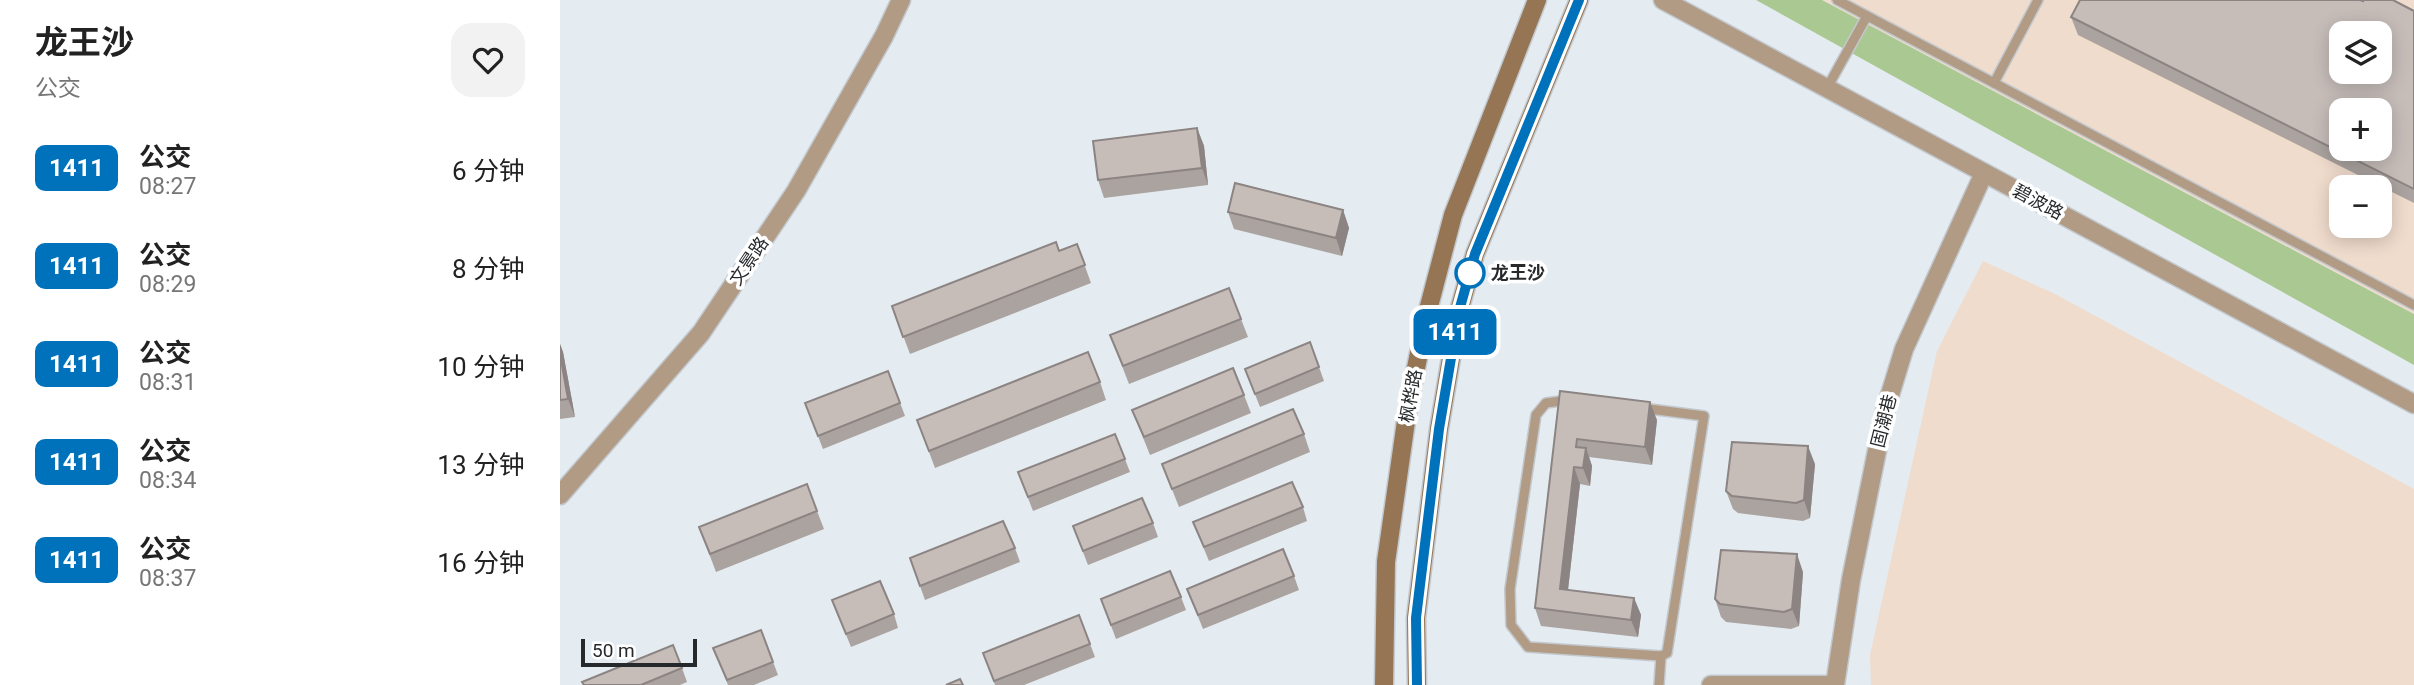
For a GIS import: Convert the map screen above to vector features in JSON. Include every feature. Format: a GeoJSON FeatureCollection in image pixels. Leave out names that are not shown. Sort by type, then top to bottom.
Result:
{"type":"FeatureCollection","features":[{"type":"Feature","properties":{"kind":"main road","name":"枫桦路"},"geometry":{"type":"LineString","coordinates":[[1384,685],[1386,562],[1408,407],[1427,314],[1453,215],[1537,0]]}},
{"type":"Feature","properties":{"kind":"main road","name":"枫桦路"},"geometry":{"type":"LineString","coordinates":[[1417,685],[1416,618],[1439,429],[1459,311],[1475,254],[1580,0]]}},
{"type":"Feature","properties":{"kind":"street","name":"文景路"},"geometry":{"type":"LineString","coordinates":[[560,495],[701,333],[796,191],[884,36],[901,0]]}},
{"type":"Feature","properties":{"kind":"street","name":"碧波路"},"geometry":{"type":"LineString","coordinates":[[1663,0],[2414,404]]}},
{"type":"Feature","properties":{"kind":"street","name":"固潮巷"},"geometry":{"type":"LineString","coordinates":[[1835,685],[1851,580],[1885,411],[1904,349],[1984,173]]}},
{"type":"Feature","properties":{"kind":"street"},"geometry":{"type":"LineString","coordinates":[[1711,685],[1835,685]]}},
{"type":"Feature","properties":{"kind":"lane"},"geometry":{"type":"LineString","coordinates":[[1837,0],[2414,305]]}},
{"type":"Feature","properties":{"kind":"lane"},"geometry":{"type":"LineString","coordinates":[[1994,83],[2038,0]]}},
{"type":"Feature","properties":{"kind":"lane"},"geometry":{"type":"LineString","coordinates":[[1827,88],[1867,16]]}},
{"type":"Feature","properties":{"kind":"lane"},"geometry":{"type":"LineString","coordinates":[[1577,400],[1546,403],[1536,415],[1510,589],[1511,625],[1528,646],[1661,656],[1667,653],[1704,416],[1628,406]]}},
{"type":"Feature","properties":{"kind":"lane"},"geometry":{"type":"LineString","coordinates":[[1658,685],[1661,656]]}},
{"type":"Feature","properties":{"kind":"shaded area"},"geometry":{"type":"Polygon","coordinates":[[[1822,0],[2414,0],[2414,314],[1822,0]]]}},
{"type":"Feature","properties":{"kind":"shaded area"},"geometry":{"type":"Polygon","coordinates":[[[1983,261],[2055,294],[2414,489],[2414,685],[1871,685],[1870,655],[1937,351],[1983,261]]]}},
{"type":"Feature","properties":{"kind":"green space"},"geometry":{"type":"Polygon","coordinates":[[[1756,0],[1822,0],[2414,314],[2414,365],[1756,0]]]}},
{"type":"Feature","properties":{"kind":"building"},"geometry":{"type":"Polygon","coordinates":[[[2080,0],[2393,0],[2414,11],[2414,189],[2392,178],[2392,175],[2386,175],[2358,161],[2392,161],[2392,98],[2329,98],[2329,146],[2071,17],[2080,0]]]}},
{"type":"Feature","properties":{"kind":"building"},"geometry":{"type":"Polygon","coordinates":[[[1197,128],[1202,168],[1098,180],[1093,141],[1197,128]]]}},
{"type":"Feature","properties":{"kind":"building"},"geometry":{"type":"Polygon","coordinates":[[[1235,183],[1343,210],[1336,238],[1228,212],[1235,183]]]}},
{"type":"Feature","properties":{"kind":"building"},"geometry":{"type":"Polygon","coordinates":[[[1056,242],[1059,251],[1077,244],[1085,265],[903,337],[892,306],[1056,242]]]}},
{"type":"Feature","properties":{"kind":"building"},"geometry":{"type":"Polygon","coordinates":[[[1229,288],[1241,319],[1123,366],[1110,335],[1229,288]]]}},
{"type":"Feature","properties":{"kind":"building"},"geometry":{"type":"Polygon","coordinates":[[[1310,342],[1319,367],[1255,394],[1245,369],[1310,342]]]}},
{"type":"Feature","properties":{"kind":"building"},"geometry":{"type":"Polygon","coordinates":[[[1088,352],[1100,382],[929,451],[917,420],[1088,352]]]}},
{"type":"Feature","properties":{"kind":"building"},"geometry":{"type":"Polygon","coordinates":[[[560,354],[568,399],[560,400],[560,354]]]}},
{"type":"Feature","properties":{"kind":"building"},"geometry":{"type":"Polygon","coordinates":[[[1233,368],[1244,395],[1144,437],[1132,410],[1233,368]]]}},
{"type":"Feature","properties":{"kind":"building"},"geometry":{"type":"Polygon","coordinates":[[[888,371],[900,403],[818,436],[805,403],[888,371]]]}},
{"type":"Feature","properties":{"kind":"building"},"geometry":{"type":"Polygon","coordinates":[[[1560,391],[1650,402],[1645,447],[1577,439],[1576,447],[1586,448],[1583,468],[1574,467],[1560,589],[1634,598],[1631,620],[1535,608],[1560,391]]]}},
{"type":"Feature","properties":{"kind":"building"},"geometry":{"type":"Polygon","coordinates":[[[1293,409],[1304,434],[1172,489],[1162,464],[1293,409]]]}},
{"type":"Feature","properties":{"kind":"building"},"geometry":{"type":"Polygon","coordinates":[[[1115,434],[1125,459],[1028,497],[1018,472],[1115,434]]]}},
{"type":"Feature","properties":{"kind":"building"},"geometry":{"type":"Polygon","coordinates":[[[1732,442],[1808,446],[1804,500],[1796,503],[1732,496],[1726,491],[1732,442]]]}},
{"type":"Feature","properties":{"kind":"building"},"geometry":{"type":"Polygon","coordinates":[[[1292,482],[1303,507],[1204,547],[1193,522],[1292,482]]]}},
{"type":"Feature","properties":{"kind":"building"},"geometry":{"type":"Polygon","coordinates":[[[807,484],[817,511],[710,554],[699,527],[807,484]]]}},
{"type":"Feature","properties":{"kind":"building"},"geometry":{"type":"Polygon","coordinates":[[[1142,498],[1153,523],[1083,551],[1073,526],[1142,498]]]}},
{"type":"Feature","properties":{"kind":"building"},"geometry":{"type":"Polygon","coordinates":[[[1003,521],[1015,548],[920,586],[910,558],[1003,521]]]}},
{"type":"Feature","properties":{"kind":"building"},"geometry":{"type":"Polygon","coordinates":[[[1283,549],[1294,576],[1198,615],[1187,589],[1283,549]]]}},
{"type":"Feature","properties":{"kind":"building"},"geometry":{"type":"Polygon","coordinates":[[[1721,550],[1797,554],[1792,609],[1784,612],[1720,604],[1715,599],[1721,550]]]}},
{"type":"Feature","properties":{"kind":"building"},"geometry":{"type":"Polygon","coordinates":[[[1170,571],[1181,597],[1111,625],[1101,599],[1170,571]]]}},
{"type":"Feature","properties":{"kind":"building"},"geometry":{"type":"Polygon","coordinates":[[[880,581],[894,614],[846,634],[832,600],[880,581]]]}},
{"type":"Feature","properties":{"kind":"building"},"geometry":{"type":"Polygon","coordinates":[[[1079,615],[1090,644],[994,681],[983,653],[1079,615]]]}},
{"type":"Feature","properties":{"kind":"building"},"geometry":{"type":"Polygon","coordinates":[[[761,630],[773,662],[727,680],[713,648],[761,630]]]}},
{"type":"Feature","properties":{"kind":"building"},"geometry":{"type":"Polygon","coordinates":[[[673,645],[682,668],[641,685],[584,685],[582,682],[673,645]]]}},
{"type":"Feature","properties":{"kind":"building"},"geometry":{"type":"Polygon","coordinates":[[[960,679],[963,685],[946,685],[960,679]]]}},
{"type":"Feature","properties":{"kind":"bus line","name":"1411"},"geometry":{"type":"LineString","coordinates":[[1417,685],[1416,618],[1439,429],[1459,311],[1475,254],[1579,0]]}},
{"type":"Feature","properties":{"kind":"place","name":"龙王沙"},"geometry":{"type":"Point","coordinates":[1470,273]}}]}
